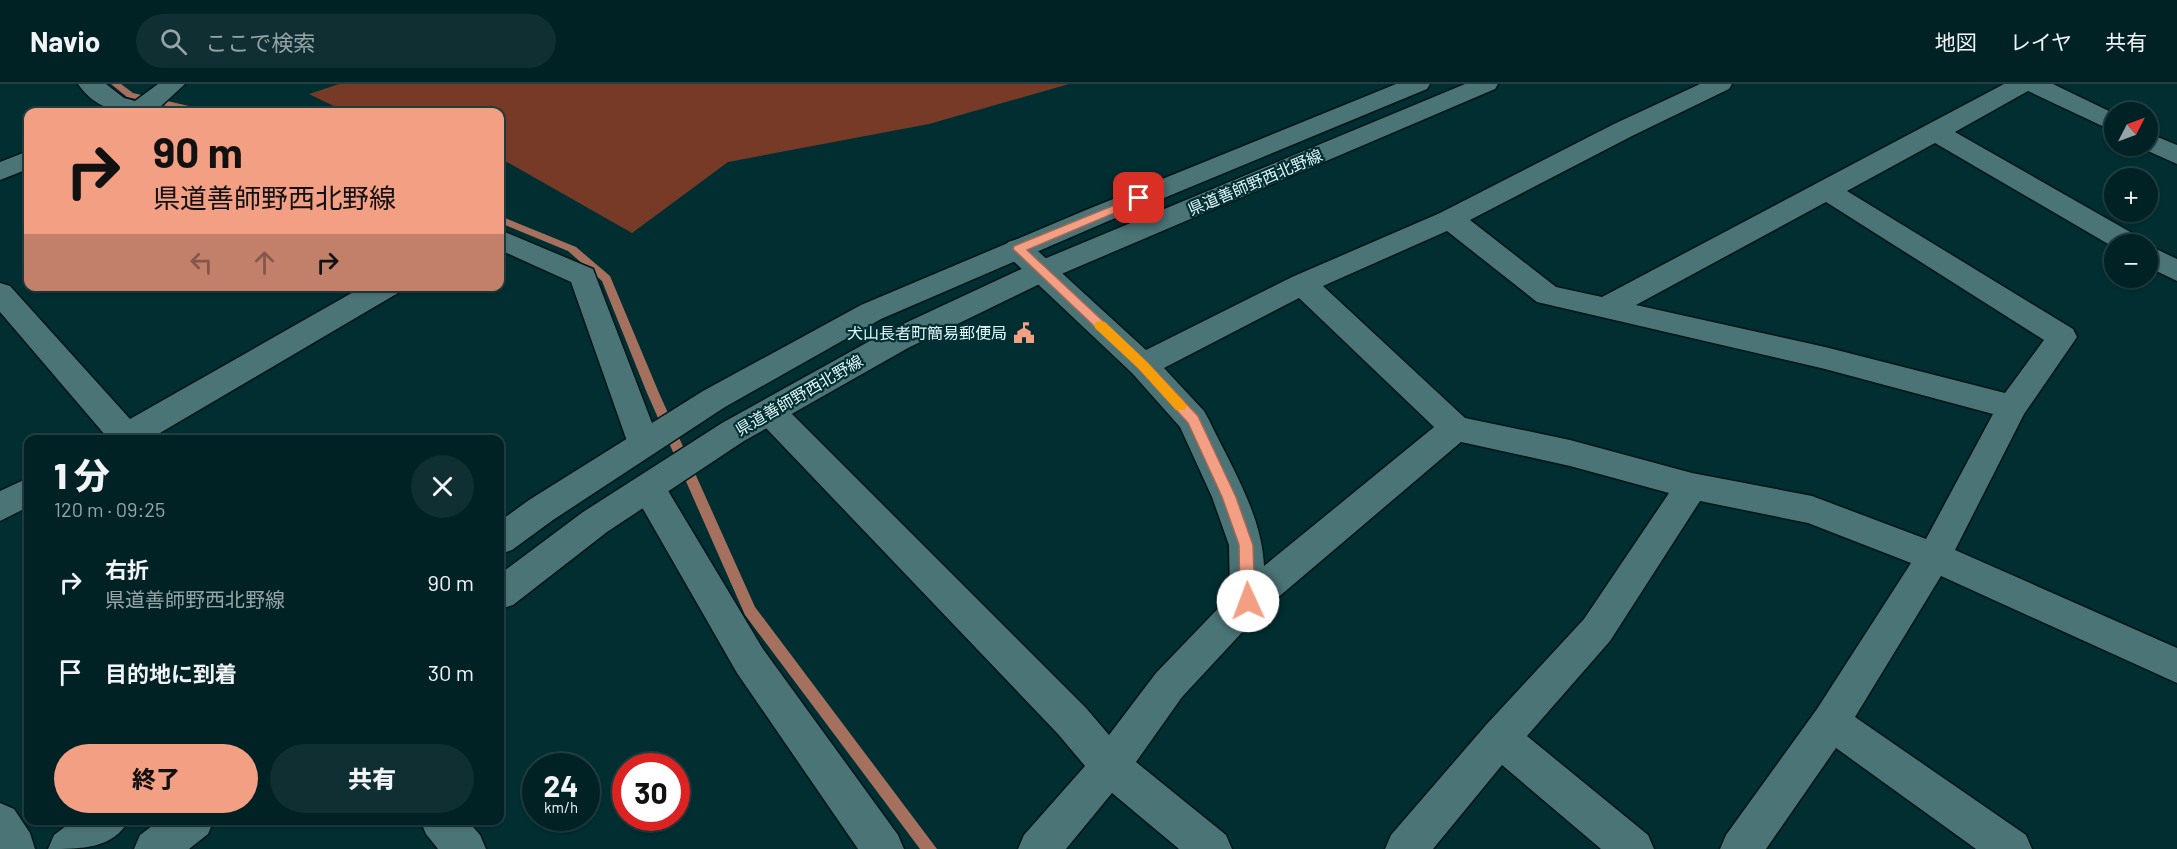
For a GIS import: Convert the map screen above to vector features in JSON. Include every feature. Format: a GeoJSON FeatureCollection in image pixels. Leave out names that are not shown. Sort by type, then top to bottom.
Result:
{"type":"FeatureCollection","features":[{"type":"Feature","properties":{"kind":"street"},"geometry":{"type":"LineString","coordinates":[[90,84],[116,104],[150,103]]}},
{"type":"Feature","properties":{"kind":"street","name":"県道善師野西北野線"},"geometry":{"type":"LineString","coordinates":[[504,537],[541,510],[685,418],[871,312],[1418,84]]}},
{"type":"Feature","properties":{"kind":"street","name":"県道善師野西北野線"},"geometry":{"type":"LineString","coordinates":[[504,591],[596,522],[733,432],[897,340],[1042,272],[1486,84]]}},
{"type":"Feature","properties":{"kind":"street"},"geometry":{"type":"LineString","coordinates":[[1143,365],[1302,284],[1450,219],[1623,130],[1720,84]]}},
{"type":"Feature","properties":{"kind":"street"},"geometry":{"type":"LineString","coordinates":[[1604,309],[1724,243],[1937,133],[2022,84]]}},
{"type":"Feature","properties":{"kind":"street"},"geometry":{"type":"LineString","coordinates":[[2033,84],[2104,119]]}},
{"type":"Feature","properties":{"kind":"street"},"geometry":{"type":"LineString","coordinates":[[1937,133],[2112,234]]}},
{"type":"Feature","properties":{"kind":"street"},"geometry":{"type":"LineString","coordinates":[[2158,146],[2177,156]]}},
{"type":"Feature","properties":{"kind":"street"},"geometry":{"type":"LineString","coordinates":[[0,171],[24,161]]}},
{"type":"Feature","properties":{"kind":"street"},"geometry":{"type":"LineString","coordinates":[[1741,849],[1831,722],[1934,557],[2012,407],[2062,337],[1953,271],[1827,190]]}},
{"type":"Feature","properties":{"kind":"street"},"geometry":{"type":"LineString","coordinates":[[1450,219],[1547,295],[1825,358],[2012,407]]}},
{"type":"Feature","properties":{"kind":"street"},"geometry":{"type":"LineString","coordinates":[[504,241],[583,276],[651,440]]}},
{"type":"Feature","properties":{"kind":"street"},"geometry":{"type":"LineString","coordinates":[[1018,249],[1143,365],[1193,420],[1229,497],[1246,545],[1248,601]]}},
{"type":"Feature","properties":{"kind":"street"},"geometry":{"type":"LineString","coordinates":[[2158,261],[2177,271]]}},
{"type":"Feature","properties":{"kind":"street"},"geometry":{"type":"LineString","coordinates":[[1302,284],[1455,428],[1570,453],[1692,486],[1812,510],[1934,557],[2176,669]]}},
{"type":"Feature","properties":{"kind":"street"},"geometry":{"type":"LineString","coordinates":[[130,435],[379,291]]}},
{"type":"Feature","properties":{"kind":"street"},"geometry":{"type":"LineString","coordinates":[[0,293],[122,435]]}},
{"type":"Feature","properties":{"kind":"street"},"geometry":{"type":"LineString","coordinates":[[776,418],[1072,721],[1110,766],[1211,849]]}},
{"type":"Feature","properties":{"kind":"street"},"geometry":{"type":"LineString","coordinates":[[1039,849],[1110,766],[1169,685],[1248,601],[1455,428]]}},
{"type":"Feature","properties":{"kind":"street"},"geometry":{"type":"LineString","coordinates":[[658,481],[655,499],[750,661],[883,849]]}},
{"type":"Feature","properties":{"kind":"street"},"geometry":{"type":"LineString","coordinates":[[1406,849],[1500,738],[1597,630],[1692,486]]}},
{"type":"Feature","properties":{"kind":"street"},"geometry":{"type":"LineString","coordinates":[[0,507],[24,493]]}},
{"type":"Feature","properties":{"kind":"street"},"geometry":{"type":"LineString","coordinates":[[1831,722],[2011,849]]}},
{"type":"Feature","properties":{"kind":"street"},"geometry":{"type":"LineString","coordinates":[[1500,738],[1633,849]]}},
{"type":"Feature","properties":{"kind":"street"},"geometry":{"type":"LineString","coordinates":[[69,849],[102,825]]}},
{"type":"Feature","properties":{"kind":"street"},"geometry":{"type":"LineString","coordinates":[[155,849],[187,825]]}},
{"type":"Feature","properties":{"kind":"street"},"geometry":{"type":"LineString","coordinates":[[444,825],[465,849]]}},
{"type":"Feature","properties":{"kind":"shaded area"},"geometry":{"type":"Polygon","coordinates":[[[339,84],[1069,84],[929,124],[728,162],[632,233],[504,160],[504,108],[338,108],[309,94],[339,84]]]}},
{"type":"Feature","properties":{"kind":"waterway"},"geometry":{"type":"LineString","coordinates":[[115,84],[130,95],[186,108]]}},
{"type":"Feature","properties":{"kind":"waterway"},"geometry":{"type":"LineString","coordinates":[[504,221],[572,249],[606,279],[653,393],[750,611],[929,849]]}},
{"type":"Feature","properties":{"kind":"slow traffic"},"geometry":{"type":"LineString","coordinates":[[1101,326],[1143,365],[1180,406]]}},
{"type":"Feature","properties":{"kind":"place","name":"犬山長者町簡易郵便局"},"geometry":{"type":"Point","coordinates":[1024,333]}},
{"type":"Feature","properties":{"kind":"route"},"geometry":{"type":"LineString","coordinates":[[1139,198],[1018,249],[1143,365],[1193,420],[1229,497],[1246,545],[1248,601]]}}]}
